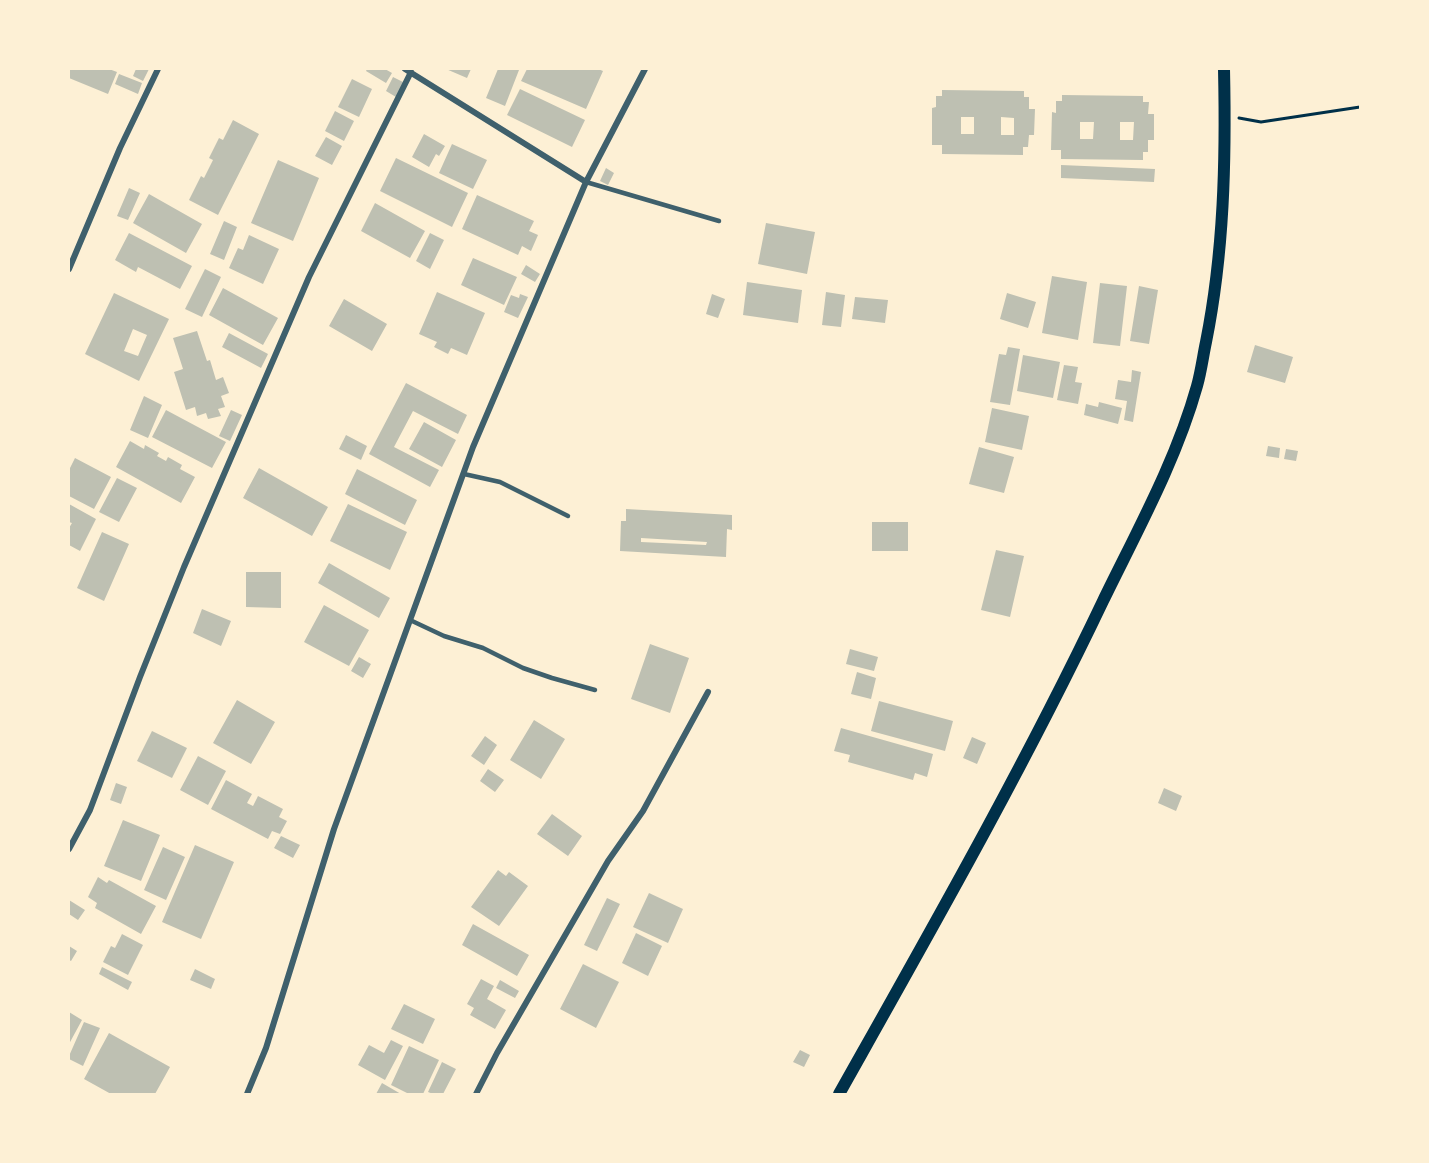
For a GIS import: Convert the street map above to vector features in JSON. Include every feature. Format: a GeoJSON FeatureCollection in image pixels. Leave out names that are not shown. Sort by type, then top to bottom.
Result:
{"type":"FeatureCollection","features":[{"type":"Feature","properties":{"kind":"main road"},"geometry":{"type":"LineString","coordinates":[[839,1094],[945,905],[1076,659],[1171,460],[1197,385],[1212,309],[1222,220],[1224,69]]}},
{"type":"Feature","properties":{"kind":"street"},"geometry":{"type":"LineString","coordinates":[[69,269],[120,148],[158,69]]}},
{"type":"Feature","properties":{"kind":"street"},"geometry":{"type":"LineString","coordinates":[[247,1094],[266,1048],[334,829],[473,447],[586,182],[645,69]]}},
{"type":"Feature","properties":{"kind":"street"},"geometry":{"type":"LineString","coordinates":[[69,849],[90,810],[184,567],[309,277],[408,71],[586,182]]}},
{"type":"Feature","properties":{"kind":"street"},"geometry":{"type":"LineString","coordinates":[[476,1094],[497,1053],[608,861],[643,811],[708,692]]}},
{"type":"Feature","properties":{"kind":"lane"},"geometry":{"type":"LineString","coordinates":[[586,182],[718,221]]}},
{"type":"Feature","properties":{"kind":"lane"},"geometry":{"type":"LineString","coordinates":[[464,474],[500,482],[568,516]]}},
{"type":"Feature","properties":{"kind":"lane"},"geometry":{"type":"LineString","coordinates":[[410,620],[444,636],[483,648],[524,668],[595,690]]}},
{"type":"Feature","properties":{"kind":"path"},"geometry":{"type":"LineString","coordinates":[[1225,116],[1261,122],[1360,107]]}},
{"type":"Feature","properties":{"kind":"building"},"geometry":{"type":"Polygon","coordinates":[[[69,69],[109,69],[117,72],[108,94],[69,78],[69,69]]]}},
{"type":"Feature","properties":{"kind":"building"},"geometry":{"type":"Polygon","coordinates":[[[136,69],[149,69],[143,81],[133,76],[136,69]]]}},
{"type":"Feature","properties":{"kind":"building"},"geometry":{"type":"Polygon","coordinates":[[[367,69],[385,69],[392,73],[386,83],[366,71],[367,69]]]}},
{"type":"Feature","properties":{"kind":"building"},"geometry":{"type":"Polygon","coordinates":[[[446,69],[471,69],[467,78],[446,69]]]}},
{"type":"Feature","properties":{"kind":"building"},"geometry":{"type":"Polygon","coordinates":[[[498,69],[519,70],[505,106],[486,98],[498,69]]]}},
{"type":"Feature","properties":{"kind":"building"},"geometry":{"type":"Polygon","coordinates":[[[527,69],[598,69],[603,71],[586,109],[521,81],[527,69]]]}},
{"type":"Feature","properties":{"kind":"building"},"geometry":{"type":"Polygon","coordinates":[[[119,74],[142,83],[138,94],[115,84],[119,74]]]}},
{"type":"Feature","properties":{"kind":"building"},"geometry":{"type":"Polygon","coordinates":[[[393,77],[403,82],[396,97],[386,91],[393,77]]]}},
{"type":"Feature","properties":{"kind":"building"},"geometry":{"type":"Polygon","coordinates":[[[352,79],[372,89],[359,117],[338,107],[352,79]]]}},
{"type":"Feature","properties":{"kind":"building"},"geometry":{"type":"Polygon","coordinates":[[[520,89],[585,120],[572,147],[507,115],[520,89]]]}},
{"type":"Feature","properties":{"kind":"building"},"geometry":{"type":"Polygon","coordinates":[[[942,90],[1024,91],[1024,97],[1029,97],[1029,109],[1035,109],[1034,135],[1029,135],[1028,147],[1023,147],[1023,155],[942,154],[942,145],[932,145],[932,108],[936,107],[936,96],[942,96],[942,90]],[[961,117],[961,134],[974,134],[974,117],[961,117]],[[1001,117],[1001,135],[1014,135],[1014,118],[1001,117]]]}},
{"type":"Feature","properties":{"kind":"building"},"geometry":{"type":"Polygon","coordinates":[[[1062,95],[1143,96],[1143,102],[1149,102],[1148,114],[1154,114],[1154,140],[1148,140],[1148,152],[1143,152],[1143,160],[1061,159],[1061,150],[1051,150],[1052,112],[1056,113],[1056,101],[1062,101],[1062,95]],[[1080,122],[1080,139],[1093,139],[1094,122],[1080,122]],[[1120,122],[1120,140],[1133,140],[1134,122],[1120,122]]]}},
{"type":"Feature","properties":{"kind":"building"},"geometry":{"type":"Polygon","coordinates":[[[335,111],[354,121],[344,141],[325,131],[335,111]]]}},
{"type":"Feature","properties":{"kind":"building"},"geometry":{"type":"Polygon","coordinates":[[[233,120],[259,134],[218,215],[189,200],[201,176],[204,178],[213,160],[209,158],[219,138],[223,140],[233,120]]]}},
{"type":"Feature","properties":{"kind":"building"},"geometry":{"type":"Polygon","coordinates":[[[424,134],[445,146],[439,156],[436,154],[429,167],[412,157],[424,134]]]}},
{"type":"Feature","properties":{"kind":"building"},"geometry":{"type":"Polygon","coordinates":[[[326,137],[342,146],[332,165],[315,156],[326,137]]]}},
{"type":"Feature","properties":{"kind":"building"},"geometry":{"type":"Polygon","coordinates":[[[452,144],[487,160],[473,189],[439,173],[452,144]]]}},
{"type":"Feature","properties":{"kind":"building"},"geometry":{"type":"Polygon","coordinates":[[[396,158],[468,193],[452,227],[380,191],[396,158]]]}},
{"type":"Feature","properties":{"kind":"building"},"geometry":{"type":"Polygon","coordinates":[[[278,160],[319,178],[293,241],[251,223],[278,160]]]}},
{"type":"Feature","properties":{"kind":"building"},"geometry":{"type":"Polygon","coordinates":[[[1061,165],[1155,169],[1154,182],[1061,178],[1061,165]]]}},
{"type":"Feature","properties":{"kind":"building"},"geometry":{"type":"Polygon","coordinates":[[[606,168],[614,173],[608,185],[600,181],[606,168]]]}},
{"type":"Feature","properties":{"kind":"building"},"geometry":{"type":"Polygon","coordinates":[[[129,188],[140,193],[128,220],[117,216],[129,188]]]}},
{"type":"Feature","properties":{"kind":"building"},"geometry":{"type":"Polygon","coordinates":[[[149,194],[202,224],[186,253],[133,223],[149,194]]]}},
{"type":"Feature","properties":{"kind":"building"},"geometry":{"type":"Polygon","coordinates":[[[477,195],[534,221],[529,231],[538,235],[531,251],[522,246],[518,255],[462,229],[477,195]]]}},
{"type":"Feature","properties":{"kind":"building"},"geometry":{"type":"Polygon","coordinates":[[[375,203],[425,231],[410,258],[361,231],[375,203]]]}},
{"type":"Feature","properties":{"kind":"building"},"geometry":{"type":"Polygon","coordinates":[[[224,221],[237,227],[224,260],[210,254],[224,221]]]}},
{"type":"Feature","properties":{"kind":"building"},"geometry":{"type":"Polygon","coordinates":[[[766,223],[815,232],[807,274],[758,264],[766,223]]]}},
{"type":"Feature","properties":{"kind":"building"},"geometry":{"type":"Polygon","coordinates":[[[129,233],[192,266],[180,289],[138,267],[136,272],[115,260],[129,233]]]}},
{"type":"Feature","properties":{"kind":"building"},"geometry":{"type":"Polygon","coordinates":[[[430,233],[444,240],[430,269],[416,261],[430,233]]]}},
{"type":"Feature","properties":{"kind":"building"},"geometry":{"type":"Polygon","coordinates":[[[249,235],[279,249],[263,284],[229,268],[238,248],[243,250],[249,235]]]}},
{"type":"Feature","properties":{"kind":"building"},"geometry":{"type":"Polygon","coordinates":[[[473,258],[517,277],[504,305],[461,285],[473,258]]]}},
{"type":"Feature","properties":{"kind":"building"},"geometry":{"type":"Polygon","coordinates":[[[526,265],[540,274],[535,282],[521,274],[526,265]]]}},
{"type":"Feature","properties":{"kind":"building"},"geometry":{"type":"Polygon","coordinates":[[[205,269],[221,277],[202,317],[185,309],[205,269]]]}},
{"type":"Feature","properties":{"kind":"building"},"geometry":{"type":"Polygon","coordinates":[[[1052,276],[1087,282],[1078,340],[1042,333],[1052,276]]]}},
{"type":"Feature","properties":{"kind":"building"},"geometry":{"type":"Polygon","coordinates":[[[747,282],[802,290],[798,323],[743,315],[747,282]]]}},
{"type":"Feature","properties":{"kind":"building"},"geometry":{"type":"Polygon","coordinates":[[[1100,283],[1127,286],[1120,346],[1093,343],[1100,283]]]}},
{"type":"Feature","properties":{"kind":"building"},"geometry":{"type":"Polygon","coordinates":[[[1139,286],[1158,290],[1149,344],[1130,341],[1139,286]]]}},
{"type":"Feature","properties":{"kind":"building"},"geometry":{"type":"Polygon","coordinates":[[[223,288],[278,318],[263,345],[209,315],[223,288]]]}},
{"type":"Feature","properties":{"kind":"building"},"geometry":{"type":"Polygon","coordinates":[[[437,292],[485,313],[467,355],[451,348],[448,354],[434,347],[437,342],[419,334],[437,292]]]}},
{"type":"Feature","properties":{"kind":"building"},"geometry":{"type":"Polygon","coordinates":[[[826,292],[845,295],[841,327],[822,325],[826,292]]]}},
{"type":"Feature","properties":{"kind":"building"},"geometry":{"type":"Polygon","coordinates":[[[114,293],[169,319],[139,381],[85,354],[114,293]],[[133,329],[124,351],[138,356],[147,335],[133,329]]]}},
{"type":"Feature","properties":{"kind":"building"},"geometry":{"type":"Polygon","coordinates":[[[1007,293],[1036,302],[1028,328],[1000,319],[1007,293]]]}},
{"type":"Feature","properties":{"kind":"building"},"geometry":{"type":"Polygon","coordinates":[[[520,294],[528,297],[518,318],[504,312],[511,295],[519,298],[520,294]]]}},
{"type":"Feature","properties":{"kind":"building"},"geometry":{"type":"Polygon","coordinates":[[[712,294],[725,299],[718,318],[706,314],[712,294]]]}},
{"type":"Feature","properties":{"kind":"building"},"geometry":{"type":"Polygon","coordinates":[[[855,297],[888,300],[885,323],[852,319],[855,297]]]}},
{"type":"Feature","properties":{"kind":"building"},"geometry":{"type":"Polygon","coordinates":[[[344,299],[387,324],[372,351],[329,326],[344,299]]]}},
{"type":"Feature","properties":{"kind":"building"},"geometry":{"type":"Polygon","coordinates":[[[197,331],[216,380],[223,377],[229,393],[221,396],[225,407],[218,409],[221,416],[208,419],[206,413],[197,416],[195,407],[186,410],[174,372],[183,369],[173,338],[197,331]]]}},
{"type":"Feature","properties":{"kind":"building"},"geometry":{"type":"Polygon","coordinates":[[[229,333],[268,354],[261,368],[222,347],[229,333]]]}},
{"type":"Feature","properties":{"kind":"building"},"geometry":{"type":"Polygon","coordinates":[[[1255,345],[1293,357],[1285,383],[1247,372],[1255,345]]]}},
{"type":"Feature","properties":{"kind":"building"},"geometry":{"type":"Polygon","coordinates":[[[1008,347],[1020,349],[1010,405],[990,402],[999,354],[1006,355],[1008,347]]]}},
{"type":"Feature","properties":{"kind":"building"},"geometry":{"type":"Polygon","coordinates":[[[1023,355],[1060,362],[1053,398],[1017,391],[1023,355]]]}},
{"type":"Feature","properties":{"kind":"building"},"geometry":{"type":"Polygon","coordinates":[[[1064,365],[1078,367],[1075,382],[1082,383],[1078,404],[1057,400],[1064,365]]]}},
{"type":"Feature","properties":{"kind":"building"},"geometry":{"type":"Polygon","coordinates":[[[1132,370],[1141,372],[1133,422],[1124,420],[1127,401],[1115,399],[1118,380],[1131,382],[1132,370]]]}},
{"type":"Feature","properties":{"kind":"building"},"geometry":{"type":"Polygon","coordinates":[[[406,383],[467,415],[458,434],[413,411],[394,447],[439,470],[430,487],[369,454],[406,383]]]}},
{"type":"Feature","properties":{"kind":"building"},"geometry":{"type":"Polygon","coordinates":[[[144,396],[162,405],[148,438],[130,430],[144,396]]]}},
{"type":"Feature","properties":{"kind":"building"},"geometry":{"type":"Polygon","coordinates":[[[1099,402],[1122,408],[1118,424],[1084,415],[1086,404],[1098,407],[1099,402]]]}},
{"type":"Feature","properties":{"kind":"building"},"geometry":{"type":"Polygon","coordinates":[[[992,408],[1029,416],[1022,450],[985,442],[992,408]]]}},
{"type":"Feature","properties":{"kind":"building"},"geometry":{"type":"Polygon","coordinates":[[[166,410],[226,442],[212,468],[152,437],[166,410]]]}},
{"type":"Feature","properties":{"kind":"building"},"geometry":{"type":"Polygon","coordinates":[[[231,410],[242,415],[230,441],[219,436],[231,410]]]}},
{"type":"Feature","properties":{"kind":"building"},"geometry":{"type":"Polygon","coordinates":[[[424,422],[456,440],[442,467],[409,449],[424,422]]]}},
{"type":"Feature","properties":{"kind":"building"},"geometry":{"type":"Polygon","coordinates":[[[346,435],[367,446],[361,460],[339,449],[346,435]]]}},
{"type":"Feature","properties":{"kind":"building"},"geometry":{"type":"Polygon","coordinates":[[[130,441],[144,449],[145,445],[159,453],[157,456],[166,461],[168,457],[182,465],[180,469],[195,477],[181,503],[116,467],[130,441]]]}},
{"type":"Feature","properties":{"kind":"building"},"geometry":{"type":"Polygon","coordinates":[[[1268,446],[1280,448],[1279,458],[1266,456],[1268,446]]]}},
{"type":"Feature","properties":{"kind":"building"},"geometry":{"type":"Polygon","coordinates":[[[979,447],[1014,457],[1004,493],[969,484],[979,447]]]}},
{"type":"Feature","properties":{"kind":"building"},"geometry":{"type":"Polygon","coordinates":[[[1286,449],[1298,451],[1296,461],[1284,459],[1286,449]]]}},
{"type":"Feature","properties":{"kind":"building"},"geometry":{"type":"Polygon","coordinates":[[[75,458],[111,477],[94,509],[69,496],[69,470],[75,458]]]}},
{"type":"Feature","properties":{"kind":"building"},"geometry":{"type":"Polygon","coordinates":[[[259,468],[328,507],[312,536],[243,498],[259,468]]]}},
{"type":"Feature","properties":{"kind":"building"},"geometry":{"type":"Polygon","coordinates":[[[357,469],[417,500],[405,525],[345,494],[357,469]]]}},
{"type":"Feature","properties":{"kind":"building"},"geometry":{"type":"Polygon","coordinates":[[[117,478],[137,488],[119,522],[99,512],[117,478]]]}},
{"type":"Feature","properties":{"kind":"building"},"geometry":{"type":"Polygon","coordinates":[[[69,504],[96,519],[80,551],[69,545],[69,528],[72,523],[69,522],[69,504]]]}},
{"type":"Feature","properties":{"kind":"building"},"geometry":{"type":"Polygon","coordinates":[[[348,504],[407,532],[390,570],[330,541],[348,504]]]}},
{"type":"Feature","properties":{"kind":"building"},"geometry":{"type":"Polygon","coordinates":[[[626,509],[732,515],[732,530],[727,529],[726,557],[620,551],[621,521],[626,521],[626,509]],[[641,538],[641,542],[706,545],[707,542],[641,538]]]}},
{"type":"Feature","properties":{"kind":"building"},"geometry":{"type":"Polygon","coordinates":[[[872,522],[908,522],[908,551],[872,551],[872,522]]]}},
{"type":"Feature","properties":{"kind":"building"},"geometry":{"type":"Polygon","coordinates":[[[102,532],[129,544],[104,601],[77,588],[102,532]]]}},
{"type":"Feature","properties":{"kind":"building"},"geometry":{"type":"Polygon","coordinates":[[[996,550],[1024,556],[1010,617],[981,610],[996,550]]]}},
{"type":"Feature","properties":{"kind":"building"},"geometry":{"type":"Polygon","coordinates":[[[329,563],[390,598],[379,618],[318,583],[329,563]]]}},
{"type":"Feature","properties":{"kind":"building"},"geometry":{"type":"Polygon","coordinates":[[[246,572],[281,572],[281,608],[246,607],[246,572]]]}},
{"type":"Feature","properties":{"kind":"building"},"geometry":{"type":"Polygon","coordinates":[[[324,605],[369,630],[349,666],[304,642],[324,605]]]}},
{"type":"Feature","properties":{"kind":"building"},"geometry":{"type":"Polygon","coordinates":[[[202,609],[231,621],[221,646],[193,633],[202,609]]]}},
{"type":"Feature","properties":{"kind":"building"},"geometry":{"type":"Polygon","coordinates":[[[650,644],[689,658],[670,713],[631,699],[650,644]]]}},
{"type":"Feature","properties":{"kind":"building"},"geometry":{"type":"Polygon","coordinates":[[[850,649],[878,657],[874,671],[846,664],[850,649]]]}},
{"type":"Feature","properties":{"kind":"building"},"geometry":{"type":"Polygon","coordinates":[[[359,657],[371,664],[363,678],[351,671],[359,657]]]}},
{"type":"Feature","properties":{"kind":"building"},"geometry":{"type":"Polygon","coordinates":[[[857,672],[876,678],[871,699],[851,694],[857,672]]]}},
{"type":"Feature","properties":{"kind":"building"},"geometry":{"type":"Polygon","coordinates":[[[237,700],[275,722],[251,764],[213,743],[237,700]]]}},
{"type":"Feature","properties":{"kind":"building"},"geometry":{"type":"Polygon","coordinates":[[[879,701],[953,721],[945,751],[871,731],[879,701]]]}},
{"type":"Feature","properties":{"kind":"building"},"geometry":{"type":"Polygon","coordinates":[[[534,720],[565,739],[541,779],[510,760],[534,720]]]}},
{"type":"Feature","properties":{"kind":"building"},"geometry":{"type":"Polygon","coordinates":[[[841,728],[933,754],[927,777],[915,773],[913,780],[848,762],[850,755],[834,751],[841,728]]]}},
{"type":"Feature","properties":{"kind":"building"},"geometry":{"type":"Polygon","coordinates":[[[152,731],[187,748],[172,778],[137,761],[152,731]]]}},
{"type":"Feature","properties":{"kind":"building"},"geometry":{"type":"Polygon","coordinates":[[[485,736],[497,745],[484,765],[471,756],[485,736]]]}},
{"type":"Feature","properties":{"kind":"building"},"geometry":{"type":"Polygon","coordinates":[[[972,737],[986,743],[977,764],[963,758],[972,737]]]}},
{"type":"Feature","properties":{"kind":"building"},"geometry":{"type":"Polygon","coordinates":[[[198,756],[226,771],[208,805],[180,790],[198,756]]]}},
{"type":"Feature","properties":{"kind":"building"},"geometry":{"type":"Polygon","coordinates":[[[488,769],[504,780],[495,792],[480,781],[488,769]]]}},
{"type":"Feature","properties":{"kind":"building"},"geometry":{"type":"Polygon","coordinates":[[[226,780],[252,794],[247,803],[253,806],[258,796],[283,809],[279,817],[287,821],[280,834],[272,831],[268,839],[211,809],[226,780]]]}},
{"type":"Feature","properties":{"kind":"building"},"geometry":{"type":"Polygon","coordinates":[[[116,783],[127,787],[121,804],[110,800],[116,783]]]}},
{"type":"Feature","properties":{"kind":"building"},"geometry":{"type":"Polygon","coordinates":[[[1164,788],[1182,796],[1176,811],[1158,803],[1164,788]]]}},
{"type":"Feature","properties":{"kind":"building"},"geometry":{"type":"Polygon","coordinates":[[[552,814],[582,836],[568,856],[537,834],[552,814]]]}},
{"type":"Feature","properties":{"kind":"building"},"geometry":{"type":"Polygon","coordinates":[[[123,820],[160,835],[141,881],[104,866],[123,820]]]}},
{"type":"Feature","properties":{"kind":"building"},"geometry":{"type":"Polygon","coordinates":[[[281,836],[300,845],[293,858],[274,848],[281,836]]]}},
{"type":"Feature","properties":{"kind":"building"},"geometry":{"type":"Polygon","coordinates":[[[195,845],[234,862],[201,939],[162,922],[195,845]]]}},
{"type":"Feature","properties":{"kind":"building"},"geometry":{"type":"Polygon","coordinates":[[[163,847],[185,857],[166,900],[144,890],[163,847]]]}},
{"type":"Feature","properties":{"kind":"building"},"geometry":{"type":"Polygon","coordinates":[[[498,870],[506,876],[509,872],[528,886],[499,926],[471,907],[498,870]]]}},
{"type":"Feature","properties":{"kind":"building"},"geometry":{"type":"Polygon","coordinates":[[[98,877],[107,883],[109,880],[156,906],[141,934],[95,908],[97,903],[88,897],[98,877]]]}},
{"type":"Feature","properties":{"kind":"building"},"geometry":{"type":"Polygon","coordinates":[[[649,893],[683,909],[668,943],[633,927],[649,893]]]}},
{"type":"Feature","properties":{"kind":"building"},"geometry":{"type":"Polygon","coordinates":[[[607,898],[620,904],[597,951],[584,945],[607,898]]]}},
{"type":"Feature","properties":{"kind":"building"},"geometry":{"type":"Polygon","coordinates":[[[69,900],[85,910],[78,920],[69,914],[69,900]]]}},
{"type":"Feature","properties":{"kind":"building"},"geometry":{"type":"Polygon","coordinates":[[[473,924],[529,955],[517,976],[462,945],[473,924]]]}},
{"type":"Feature","properties":{"kind":"building"},"geometry":{"type":"Polygon","coordinates":[[[636,933],[662,946],[648,976],[622,963],[636,933]]]}},
{"type":"Feature","properties":{"kind":"building"},"geometry":{"type":"Polygon","coordinates":[[[122,934],[143,945],[128,975],[103,962],[111,946],[115,948],[122,934]]]}},
{"type":"Feature","properties":{"kind":"building"},"geometry":{"type":"Polygon","coordinates":[[[69,946],[77,951],[71,961],[69,960],[69,946]]]}},
{"type":"Feature","properties":{"kind":"building"},"geometry":{"type":"Polygon","coordinates":[[[583,964],[619,982],[596,1028],[560,1009],[583,964]]]}},
{"type":"Feature","properties":{"kind":"building"},"geometry":{"type":"Polygon","coordinates":[[[102,967],[132,982],[128,990],[99,974],[102,967]]]}},
{"type":"Feature","properties":{"kind":"building"},"geometry":{"type":"Polygon","coordinates":[[[195,969],[215,979],[211,989],[190,980],[195,969]]]}},
{"type":"Feature","properties":{"kind":"building"},"geometry":{"type":"Polygon","coordinates":[[[481,979],[494,986],[487,999],[506,1010],[495,1029],[470,1015],[474,1008],[467,1004],[481,979]]]}},
{"type":"Feature","properties":{"kind":"building"},"geometry":{"type":"Polygon","coordinates":[[[500,980],[519,991],[515,998],[496,988],[500,980]]]}},
{"type":"Feature","properties":{"kind":"building"},"geometry":{"type":"Polygon","coordinates":[[[404,1004],[435,1019],[423,1044],[391,1029],[404,1004]]]}},
{"type":"Feature","properties":{"kind":"building"},"geometry":{"type":"Polygon","coordinates":[[[69,1012],[82,1020],[69,1044],[69,1012]]]}},
{"type":"Feature","properties":{"kind":"building"},"geometry":{"type":"Polygon","coordinates":[[[84,1022],[100,1028],[83,1066],[69,1059],[69,1056],[84,1022]]]}},
{"type":"Feature","properties":{"kind":"building"},"geometry":{"type":"Polygon","coordinates":[[[109,1033],[170,1067],[155,1094],[111,1094],[84,1079],[109,1033]]]}},
{"type":"Feature","properties":{"kind":"building"},"geometry":{"type":"Polygon","coordinates":[[[391,1040],[403,1046],[385,1080],[358,1065],[369,1045],[384,1053],[391,1040]]]}},
{"type":"Feature","properties":{"kind":"building"},"geometry":{"type":"Polygon","coordinates":[[[409,1046],[439,1060],[423,1094],[409,1094],[391,1085],[409,1046]]]}},
{"type":"Feature","properties":{"kind":"building"},"geometry":{"type":"Polygon","coordinates":[[[800,1050],[810,1055],[804,1067],[793,1062],[800,1050]]]}},
{"type":"Feature","properties":{"kind":"building"},"geometry":{"type":"Polygon","coordinates":[[[442,1062],[456,1069],[443,1094],[433,1094],[428,1092],[442,1062]]]}},
{"type":"Feature","properties":{"kind":"building"},"geometry":{"type":"Polygon","coordinates":[[[382,1083],[401,1094],[376,1094],[382,1083]]]}}]}
